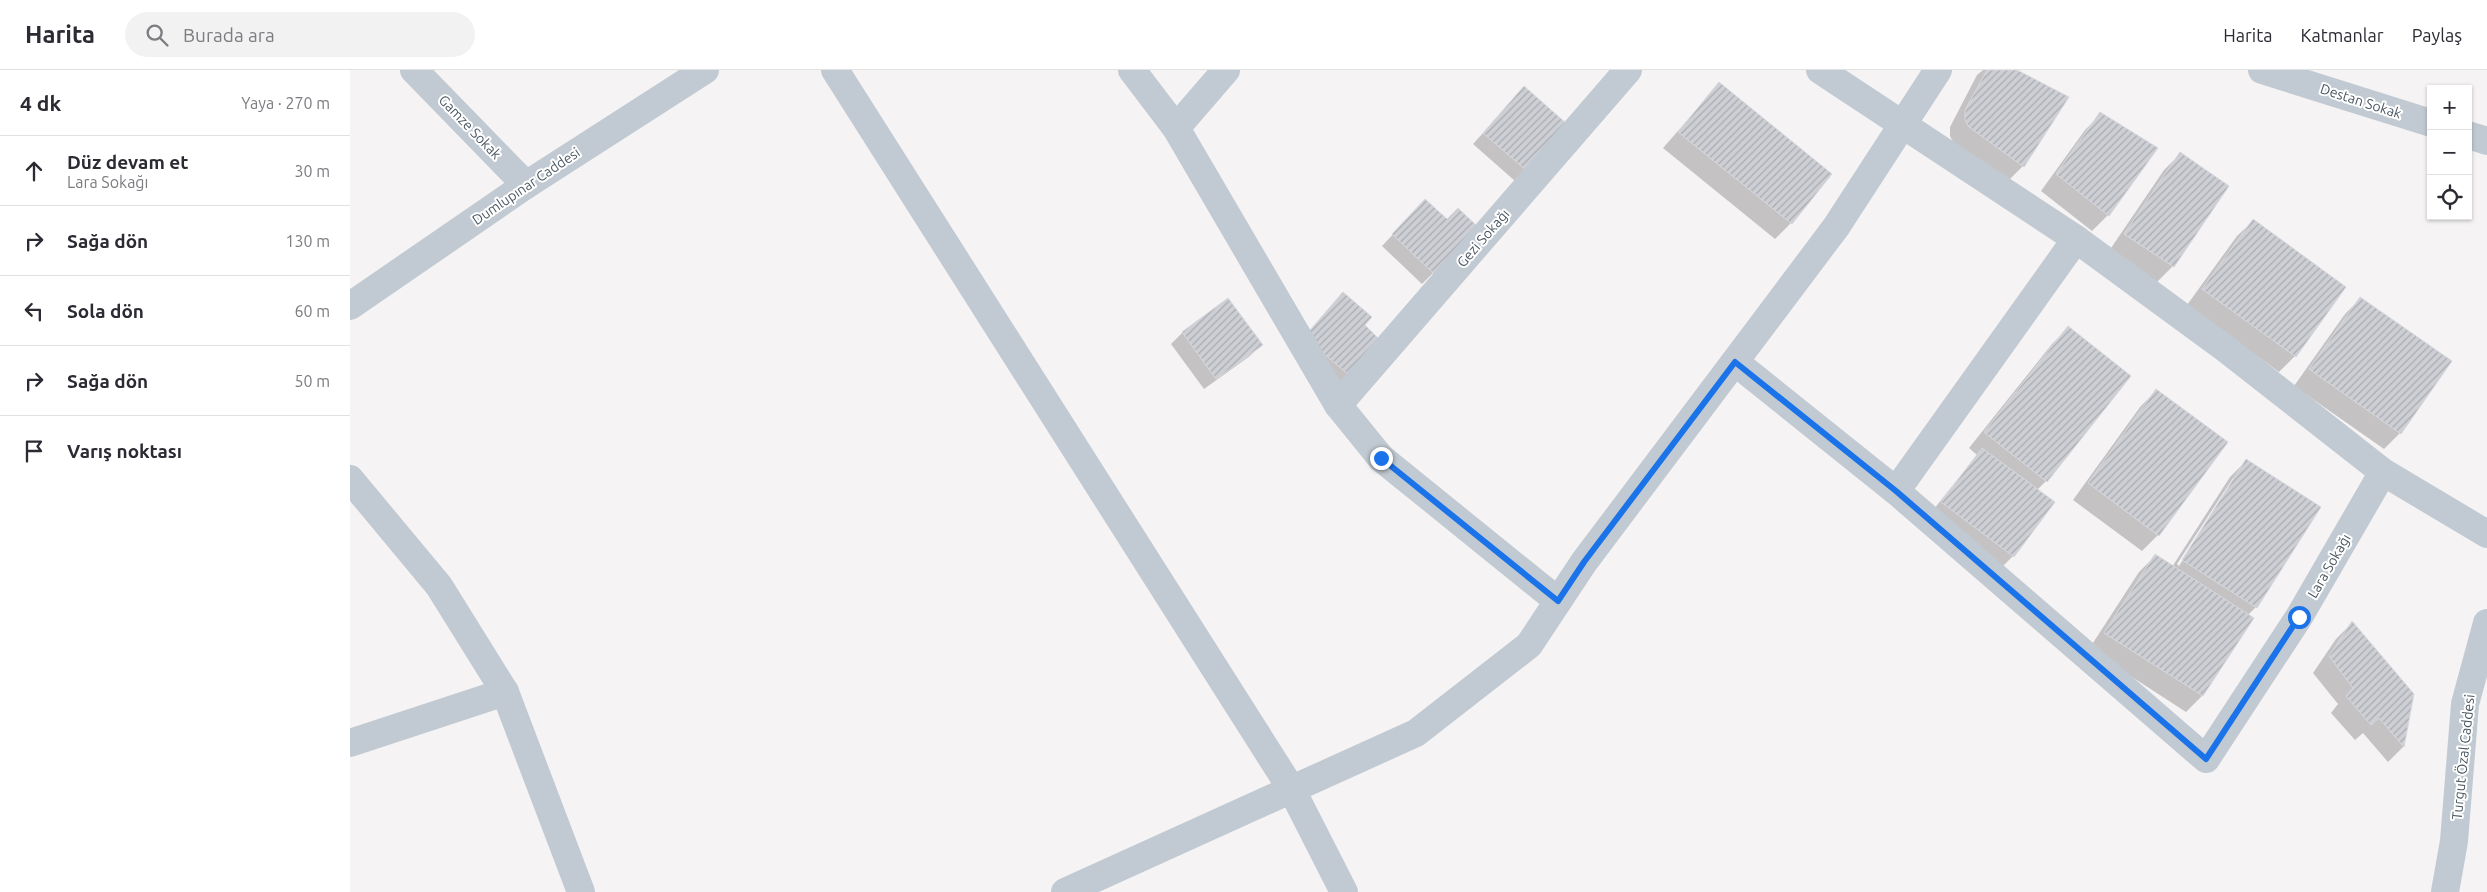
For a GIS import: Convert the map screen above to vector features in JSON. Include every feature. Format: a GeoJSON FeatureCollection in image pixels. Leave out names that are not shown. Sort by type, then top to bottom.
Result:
{"type":"FeatureCollection","features":[{"type":"Feature","properties":{"kind":"street","name":"Gamze Sokak"},"geometry":{"type":"LineString","coordinates":[[414,70],[526,184]]}},
{"type":"Feature","properties":{"kind":"street","name":"Dumlupınar Caddesi"},"geometry":{"type":"LineString","coordinates":[[350,306],[526,184],[705,70]]}},
{"type":"Feature","properties":{"kind":"street"},"geometry":{"type":"LineString","coordinates":[[835,70],[1292,790],[1344,892]]}},
{"type":"Feature","properties":{"kind":"street"},"geometry":{"type":"LineString","coordinates":[[1132,70],[1176,128],[1338,405],[1381,458],[1558,601]]}},
{"type":"Feature","properties":{"kind":"street"},"geometry":{"type":"LineString","coordinates":[[1176,128],[1226,70]]}},
{"type":"Feature","properties":{"kind":"street","name":"Gezi Sokağı"},"geometry":{"type":"LineString","coordinates":[[1338,405],[1628,70]]}},
{"type":"Feature","properties":{"kind":"street"},"geometry":{"type":"LineString","coordinates":[[1820,70],[2076,239],[2226,349],[2383,472],[2487,534]]}},
{"type":"Feature","properties":{"kind":"street"},"geometry":{"type":"LineString","coordinates":[[1065,892],[1416,733],[1529,644],[1584,562],[1836,227],[1938,70]]}},
{"type":"Feature","properties":{"kind":"street","name":"Destan Sokak"},"geometry":{"type":"LineString","coordinates":[[2262,70],[2427,122]]}},
{"type":"Feature","properties":{"kind":"street"},"geometry":{"type":"LineString","coordinates":[[2472,136],[2487,141]]}},
{"type":"Feature","properties":{"kind":"street"},"geometry":{"type":"LineString","coordinates":[[1735,362],[1896,491],[2076,239]]}},
{"type":"Feature","properties":{"kind":"street","name":"Lara Sokağı"},"geometry":{"type":"LineString","coordinates":[[1896,491],[2206,759],[2299,617],[2383,472]]}},
{"type":"Feature","properties":{"kind":"street"},"geometry":{"type":"LineString","coordinates":[[350,479],[439,586],[505,692],[581,892]]}},
{"type":"Feature","properties":{"kind":"street","name":"Turgut Özal Caddesi"},"geometry":{"type":"LineString","coordinates":[[2445,892],[2454,841],[2465,704],[2487,623]]}},
{"type":"Feature","properties":{"kind":"street"},"geometry":{"type":"LineString","coordinates":[[350,743],[505,692]]}},
{"type":"Feature","properties":{"kind":"building"},"geometry":{"type":"Polygon","coordinates":[[[1987,70],[2017,70],[2069,97],[2024,167],[1969,127],[1965,120],[1965,110],[1987,70]]]}},
{"type":"Feature","properties":{"kind":"building"},"geometry":{"type":"Polygon","coordinates":[[[1719,82],[1832,174],[1792,224],[1678,132],[1719,82]]]}},
{"type":"Feature","properties":{"kind":"building"},"geometry":{"type":"Polygon","coordinates":[[[1524,86],[1567,124],[1527,171],[1483,133],[1524,86]]]}},
{"type":"Feature","properties":{"kind":"building"},"geometry":{"type":"Polygon","coordinates":[[[2100,112],[2158,148],[2109,216],[2056,174],[2100,112]]]}},
{"type":"Feature","properties":{"kind":"building"},"geometry":{"type":"Polygon","coordinates":[[[2180,152],[2229,186],[2174,267],[2124,234],[2180,152]]]}},
{"type":"Feature","properties":{"kind":"building"},"geometry":{"type":"Polygon","coordinates":[[[1425,199],[1447,219],[1458,208],[1478,227],[1434,274],[1392,234],[1425,199]]]}},
{"type":"Feature","properties":{"kind":"building"},"geometry":{"type":"Polygon","coordinates":[[[2253,219],[2346,287],[2296,357],[2202,289],[2253,219]]]}},
{"type":"Feature","properties":{"kind":"building"},"geometry":{"type":"Polygon","coordinates":[[[1343,292],[1372,317],[1365,325],[1379,339],[1349,375],[1304,337],[1343,292]]]}},
{"type":"Feature","properties":{"kind":"building"},"geometry":{"type":"Polygon","coordinates":[[[2360,297],[2452,361],[2401,434],[2309,369],[2360,297]]]}},
{"type":"Feature","properties":{"kind":"building"},"geometry":{"type":"Polygon","coordinates":[[[1228,298],[1263,345],[1216,379],[1182,332],[1228,298]]]}},
{"type":"Feature","properties":{"kind":"building"},"geometry":{"type":"Polygon","coordinates":[[[2068,326],[2131,376],[2047,482],[1984,432],[2068,326]]]}},
{"type":"Feature","properties":{"kind":"building"},"geometry":{"type":"Polygon","coordinates":[[[2156,389],[2228,442],[2159,536],[2088,483],[2156,389]]]}},
{"type":"Feature","properties":{"kind":"building"},"geometry":{"type":"Polygon","coordinates":[[[1982,448],[2055,502],[2014,557],[1941,502],[1982,448]]]}},
{"type":"Feature","properties":{"kind":"building"},"geometry":{"type":"Polygon","coordinates":[[[2246,459],[2321,507],[2257,608],[2182,560],[2246,459]]]}},
{"type":"Feature","properties":{"kind":"building"},"geometry":{"type":"Polygon","coordinates":[[[2155,554],[2254,618],[2203,696],[2104,633],[2155,554]]]}},
{"type":"Feature","properties":{"kind":"building"},"geometry":{"type":"Polygon","coordinates":[[[2352,621],[2414,694],[2404,747],[2379,718],[2371,725],[2346,696],[2353,688],[2329,656],[2352,621]]]}},
{"type":"Feature","properties":{"kind":"route"},"geometry":{"type":"LineString","coordinates":[[1381,458],[1558,601],[1584,562],[1735,362],[1896,491],[2206,759],[2299,617]]}}]}
